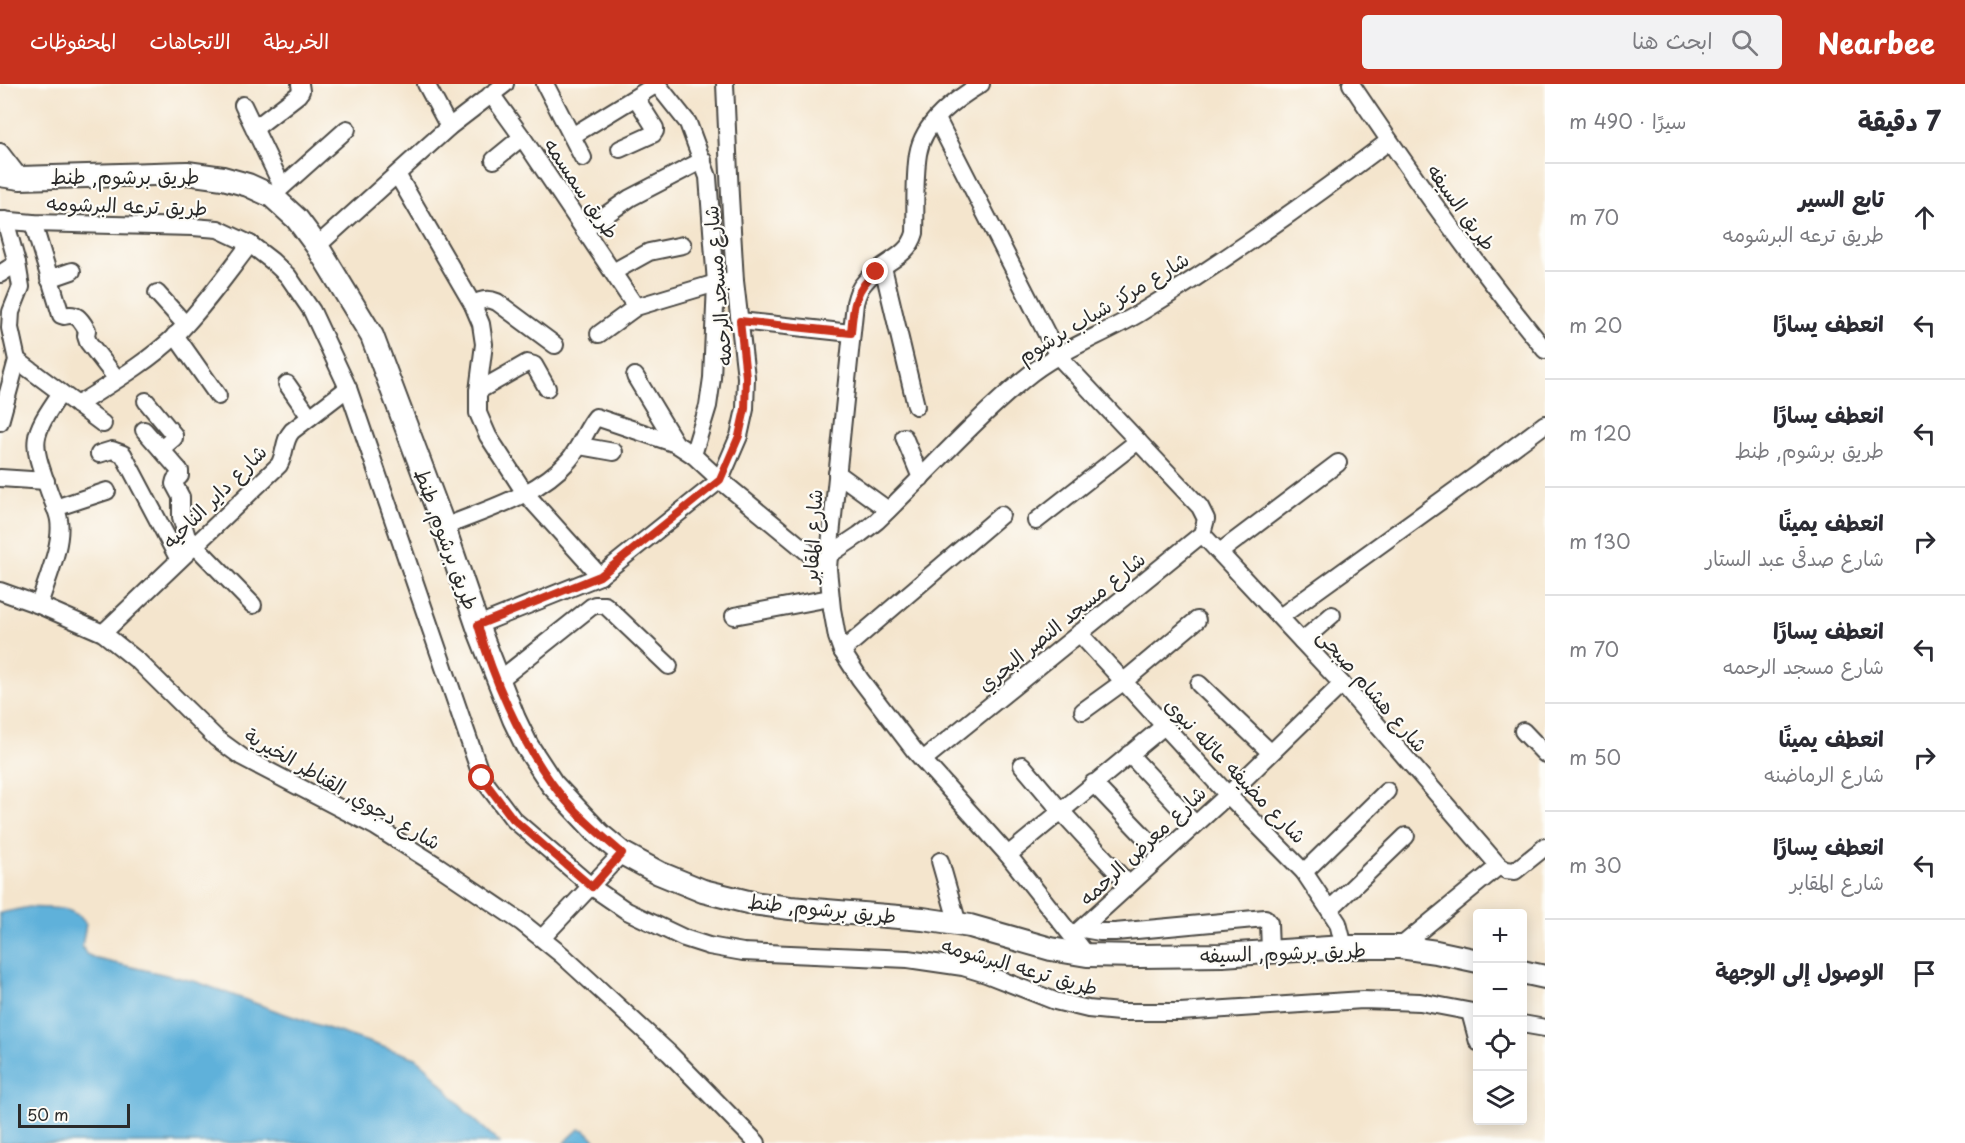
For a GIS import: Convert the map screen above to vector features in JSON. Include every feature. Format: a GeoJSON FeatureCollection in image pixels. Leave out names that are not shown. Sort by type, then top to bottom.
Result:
{"type":"FeatureCollection","features":[{"type":"Feature","properties":{"kind":"main road","name":"طريق برشوم, طنط"},"geometry":{"type":"LineString","coordinates":[[10,176],[187,173],[223,178],[277,191],[318,246],[372,336],[444,527],[498,681],[523,737],[552,784],[599,834],[622,853],[659,873],[703,891],[752,903],[958,924],[993,931],[1051,949],[1087,955]]}},
{"type":"Feature","properties":{"kind":"main road","name":"طريق برشوم, السيفه"},"geometry":{"type":"LineString","coordinates":[[1087,955],[1222,955],[1344,947],[1400,948],[1436,952],[1473,961]]}},
{"type":"Feature","properties":{"kind":"main road"},"geometry":{"type":"LineString","coordinates":[[1527,973],[1545,976]]}},
{"type":"Feature","properties":{"kind":"street"},"geometry":{"type":"LineString","coordinates":[[254,129],[298,95],[301,91],[300,84]]}},
{"type":"Feature","properties":{"kind":"street"},"geometry":{"type":"LineString","coordinates":[[426,84],[450,127]]}},
{"type":"Feature","properties":{"kind":"street"},"geometry":{"type":"LineString","coordinates":[[318,246],[450,127],[505,84]]}},
{"type":"Feature","properties":{"kind":"street"},"geometry":{"type":"LineString","coordinates":[[545,84],[583,158]]}},
{"type":"Feature","properties":{"kind":"street"},"geometry":{"type":"LineString","coordinates":[[572,136],[657,84],[688,123],[703,160],[708,177],[716,283],[712,378],[708,406],[693,455]]}},
{"type":"Feature","properties":{"kind":"street","name":"شارع مسجد الرحمه"},"geometry":{"type":"LineString","coordinates":[[720,480],[739,436],[745,409],[746,377],[735,281],[725,84]]}},
{"type":"Feature","properties":{"kind":"street","name":"شارع المقابر"},"geometry":{"type":"LineString","coordinates":[[981,84],[954,102],[937,119],[926,135],[918,153],[913,240],[901,255],[866,280],[855,303],[829,562],[831,598],[835,627],[842,651],[880,707],[923,760],[1078,933],[1087,955]]}},
{"type":"Feature","properties":{"kind":"street","name":"طريق السيفه"},"geometry":{"type":"LineString","coordinates":[[1351,84],[1389,141],[1501,296],[1545,350]]}},
{"type":"Feature","properties":{"kind":"street","name":"طريق سمسمه"},"geometry":{"type":"LineString","coordinates":[[491,94],[636,307]]}},
{"type":"Feature","properties":{"kind":"street"},"geometry":{"type":"LineString","coordinates":[[620,149],[655,131],[636,98]]}},
{"type":"Feature","properties":{"kind":"street"},"geometry":{"type":"LineString","coordinates":[[243,105],[277,191],[347,129]]}},
{"type":"Feature","properties":{"kind":"street"},"geometry":{"type":"LineString","coordinates":[[937,119],[1058,356],[1200,507],[1206,519],[1202,534]]}},
{"type":"Feature","properties":{"kind":"street"},"geometry":{"type":"LineString","coordinates":[[494,160],[522,137]]}},
{"type":"Feature","properties":{"kind":"street","name":"شارع مركز شباب برشوم"},"geometry":{"type":"LineString","coordinates":[[829,562],[888,510],[1024,379],[1058,356],[1104,333],[1178,288],[1317,195],[1389,141]]}},
{"type":"Feature","properties":{"kind":"street"},"geometry":{"type":"LineString","coordinates":[[0,152],[10,176]]}},
{"type":"Feature","properties":{"kind":"street"},"geometry":{"type":"LineString","coordinates":[[584,230],[630,198],[703,160]]}},
{"type":"Feature","properties":{"kind":"street"},"geometry":{"type":"LineString","coordinates":[[398,176],[473,305],[481,324],[484,344],[478,391],[478,413],[488,436],[525,494],[600,576]]}},
{"type":"Feature","properties":{"kind":"street"},"geometry":{"type":"LineString","coordinates":[[0,422],[17,360],[6,316],[21,287],[17,263],[2,220]]}},
{"type":"Feature","properties":{"kind":"street","name":"طريق ترعه البرشومه"},"geometry":{"type":"LineString","coordinates":[[2,220],[33,223],[193,226],[218,229],[250,244],[288,276],[312,311],[348,388],[482,778],[513,819],[592,887],[627,911],[684,938],[709,946],[743,952],[908,959],[963,968],[986,974],[1055,1001],[1088,1010],[1180,1012],[1389,1000],[1420,1002],[1473,1013]]}},
{"type":"Feature","properties":{"kind":"street"},"geometry":{"type":"LineString","coordinates":[[33,223],[61,315],[72,314],[78,317],[87,330],[88,342],[117,379]]}},
{"type":"Feature","properties":{"kind":"street"},"geometry":{"type":"LineString","coordinates":[[77,405],[117,379],[180,330],[250,244]]}},
{"type":"Feature","properties":{"kind":"street"},"geometry":{"type":"LineString","coordinates":[[613,272],[649,252],[683,245]]}},
{"type":"Feature","properties":{"kind":"street"},"geometry":{"type":"LineString","coordinates":[[0,274],[17,263]]}},
{"type":"Feature","properties":{"kind":"street"},"geometry":{"type":"LineString","coordinates":[[884,267],[915,406]]}},
{"type":"Feature","properties":{"kind":"street"},"geometry":{"type":"LineString","coordinates":[[49,279],[72,271]]}},
{"type":"Feature","properties":{"kind":"street"},"geometry":{"type":"LineString","coordinates":[[599,334],[636,307],[716,283],[735,281]]}},
{"type":"Feature","properties":{"kind":"street"},"geometry":{"type":"LineString","coordinates":[[157,293],[218,396]]}},
{"type":"Feature","properties":{"kind":"street"},"geometry":{"type":"LineString","coordinates":[[473,305],[488,299],[497,302],[555,345]]}},
{"type":"Feature","properties":{"kind":"street"},"geometry":{"type":"LineString","coordinates":[[740,321],[851,333]]}},
{"type":"Feature","properties":{"kind":"street"},"geometry":{"type":"LineString","coordinates":[[17,360],[103,424]]}},
{"type":"Feature","properties":{"kind":"street"},"geometry":{"type":"LineString","coordinates":[[478,391],[527,363],[534,365],[547,388]]}},
{"type":"Feature","properties":{"kind":"street"},"geometry":{"type":"LineString","coordinates":[[635,376],[676,444]]}},
{"type":"Feature","properties":{"kind":"street"},"geometry":{"type":"LineString","coordinates":[[287,384],[310,417]]}},
{"type":"Feature","properties":{"kind":"street","name":"شارع داير الناحيه"},"geometry":{"type":"LineString","coordinates":[[103,633],[279,465],[284,458],[288,435],[348,388]]}},
{"type":"Feature","properties":{"kind":"street"},"geometry":{"type":"LineString","coordinates":[[39,605],[59,541],[59,520],[35,445],[37,431],[43,418],[61,393]]}},
{"type":"Feature","properties":{"kind":"street"},"geometry":{"type":"LineString","coordinates":[[146,401],[174,435],[174,438],[160,449]]}},
{"type":"Feature","properties":{"kind":"street"},"geometry":{"type":"LineString","coordinates":[[444,527],[525,494],[548,479],[580,446],[594,417],[676,444],[829,562]]}},
{"type":"Feature","properties":{"kind":"street"},"geometry":{"type":"LineString","coordinates":[[1280,617],[1545,424]]}},
{"type":"Feature","properties":{"kind":"street"},"geometry":{"type":"LineString","coordinates":[[144,430],[180,471],[180,476],[175,480],[174,486],[181,497],[181,517],[187,537],[253,605]]}},
{"type":"Feature","properties":{"kind":"street"},"geometry":{"type":"LineString","coordinates":[[904,436],[921,478]]}},
{"type":"Feature","properties":{"kind":"street"},"geometry":{"type":"LineString","coordinates":[[1036,521],[1138,441]]}},
{"type":"Feature","properties":{"kind":"street"},"geometry":{"type":"LineString","coordinates":[[580,446],[614,452]]}},
{"type":"Feature","properties":{"kind":"street"},"geometry":{"type":"LineString","coordinates":[[99,454],[112,450],[123,454],[179,560]]}},
{"type":"Feature","properties":{"kind":"street"},"geometry":{"type":"LineString","coordinates":[[1220,552],[1338,463]]}},
{"type":"Feature","properties":{"kind":"street"},"geometry":{"type":"LineString","coordinates":[[837,473],[888,510]]}},
{"type":"Feature","properties":{"kind":"street"},"geometry":{"type":"LineString","coordinates":[[0,478],[46,481]]}},
{"type":"Feature","properties":{"kind":"street"},"geometry":{"type":"LineString","coordinates":[[478,625],[600,576],[720,480]]}},
{"type":"Feature","properties":{"kind":"street"},"geometry":{"type":"LineString","coordinates":[[55,508],[107,491]]}},
{"type":"Feature","properties":{"kind":"street"},"geometry":{"type":"LineString","coordinates":[[842,651],[1001,515]]}},
{"type":"Feature","properties":{"kind":"street","name":"شارع هشام صبحى"},"geometry":{"type":"LineString","coordinates":[[1202,534],[1342,684],[1506,869]]}},
{"type":"Feature","properties":{"kind":"street","name":"شارع مسجد النصر البحري"},"geometry":{"type":"LineString","coordinates":[[923,760],[1202,534]]}},
{"type":"Feature","properties":{"kind":"street","name":"شارع دجوي, القناطر الخيرية"},"geometry":{"type":"LineString","coordinates":[[0,591],[103,633],[139,662],[216,738],[242,756],[376,827],[438,866],[542,938],[669,1053],[757,1143]]}},
{"type":"Feature","properties":{"kind":"street"},"geometry":{"type":"LineString","coordinates":[[734,616],[831,598]]}},
{"type":"Feature","properties":{"kind":"street"},"geometry":{"type":"LineString","coordinates":[[498,681],[591,607],[600,604],[605,605],[669,666]]}},
{"type":"Feature","properties":{"kind":"street"},"geometry":{"type":"LineString","coordinates":[[1302,641],[1332,615]]}},
{"type":"Feature","properties":{"kind":"street"},"geometry":{"type":"LineString","coordinates":[[1083,711],[1123,682],[1197,620]]}},
{"type":"Feature","properties":{"kind":"street","name":"شارع مضيفه عائله نبوى"},"geometry":{"type":"LineString","coordinates":[[1079,633],[1228,795],[1304,872],[1338,923],[1344,947]]}},
{"type":"Feature","properties":{"kind":"street"},"geometry":{"type":"LineString","coordinates":[[1199,684],[1269,752]]}},
{"type":"Feature","properties":{"kind":"street","name":"شارع معرض الرحمه"},"geometry":{"type":"LineString","coordinates":[[1078,933],[1228,795],[1269,752],[1342,684]]}},
{"type":"Feature","properties":{"kind":"street"},"geometry":{"type":"LineString","coordinates":[[1008,855],[1164,726]]}},
{"type":"Feature","properties":{"kind":"street"},"geometry":{"type":"LineString","coordinates":[[1523,731],[1545,754]]}},
{"type":"Feature","properties":{"kind":"street"},"geometry":{"type":"LineString","coordinates":[[1129,754],[1195,824]]}},
{"type":"Feature","properties":{"kind":"street"},"geometry":{"type":"LineString","coordinates":[[1022,765],[1129,885]]}},
{"type":"Feature","properties":{"kind":"street"},"geometry":{"type":"LineString","coordinates":[[1093,783],[1162,855]]}},
{"type":"Feature","properties":{"kind":"street"},"geometry":{"type":"LineString","coordinates":[[1304,872],[1387,791]]}},
{"type":"Feature","properties":{"kind":"street"},"geometry":{"type":"LineString","coordinates":[[1330,909],[1406,836]]}},
{"type":"Feature","properties":{"kind":"street"},"geometry":{"type":"LineString","coordinates":[[1400,948],[1506,869],[1545,847]]}},
{"type":"Feature","properties":{"kind":"street"},"geometry":{"type":"LineString","coordinates":[[542,938],[622,853]]}},
{"type":"Feature","properties":{"kind":"street"},"geometry":{"type":"LineString","coordinates":[[940,861],[958,924]]}},
{"type":"Feature","properties":{"kind":"street"},"geometry":{"type":"LineString","coordinates":[[1078,933],[1265,918],[1269,921],[1270,951]]}},
{"type":"Feature","properties":{"kind":"street"},"geometry":{"type":"LineString","coordinates":[[1527,1025],[1545,1028]]}},
{"type":"Feature","properties":{"kind":"water"},"geometry":{"type":"Polygon","coordinates":[[[29,907],[68,910],[75,913],[86,924],[82,946],[86,954],[97,959],[197,982],[416,1058],[427,1067],[465,1111],[500,1143],[0,1143],[0,913],[29,907]]]}},
{"type":"Feature","properties":{"kind":"water"},"geometry":{"type":"Polygon","coordinates":[[[579,1129],[585,1130],[598,1143],[564,1143],[579,1129]]]}},
{"type":"Feature","properties":{"kind":"route"},"geometry":{"type":"LineString","coordinates":[[482,778],[513,819],[592,887],[622,853],[599,834],[552,784],[527,746],[498,681],[478,625],[600,576],[720,480],[739,436],[745,409],[746,377],[740,321],[851,333],[859,291],[866,280],[876,272]]}}]}
